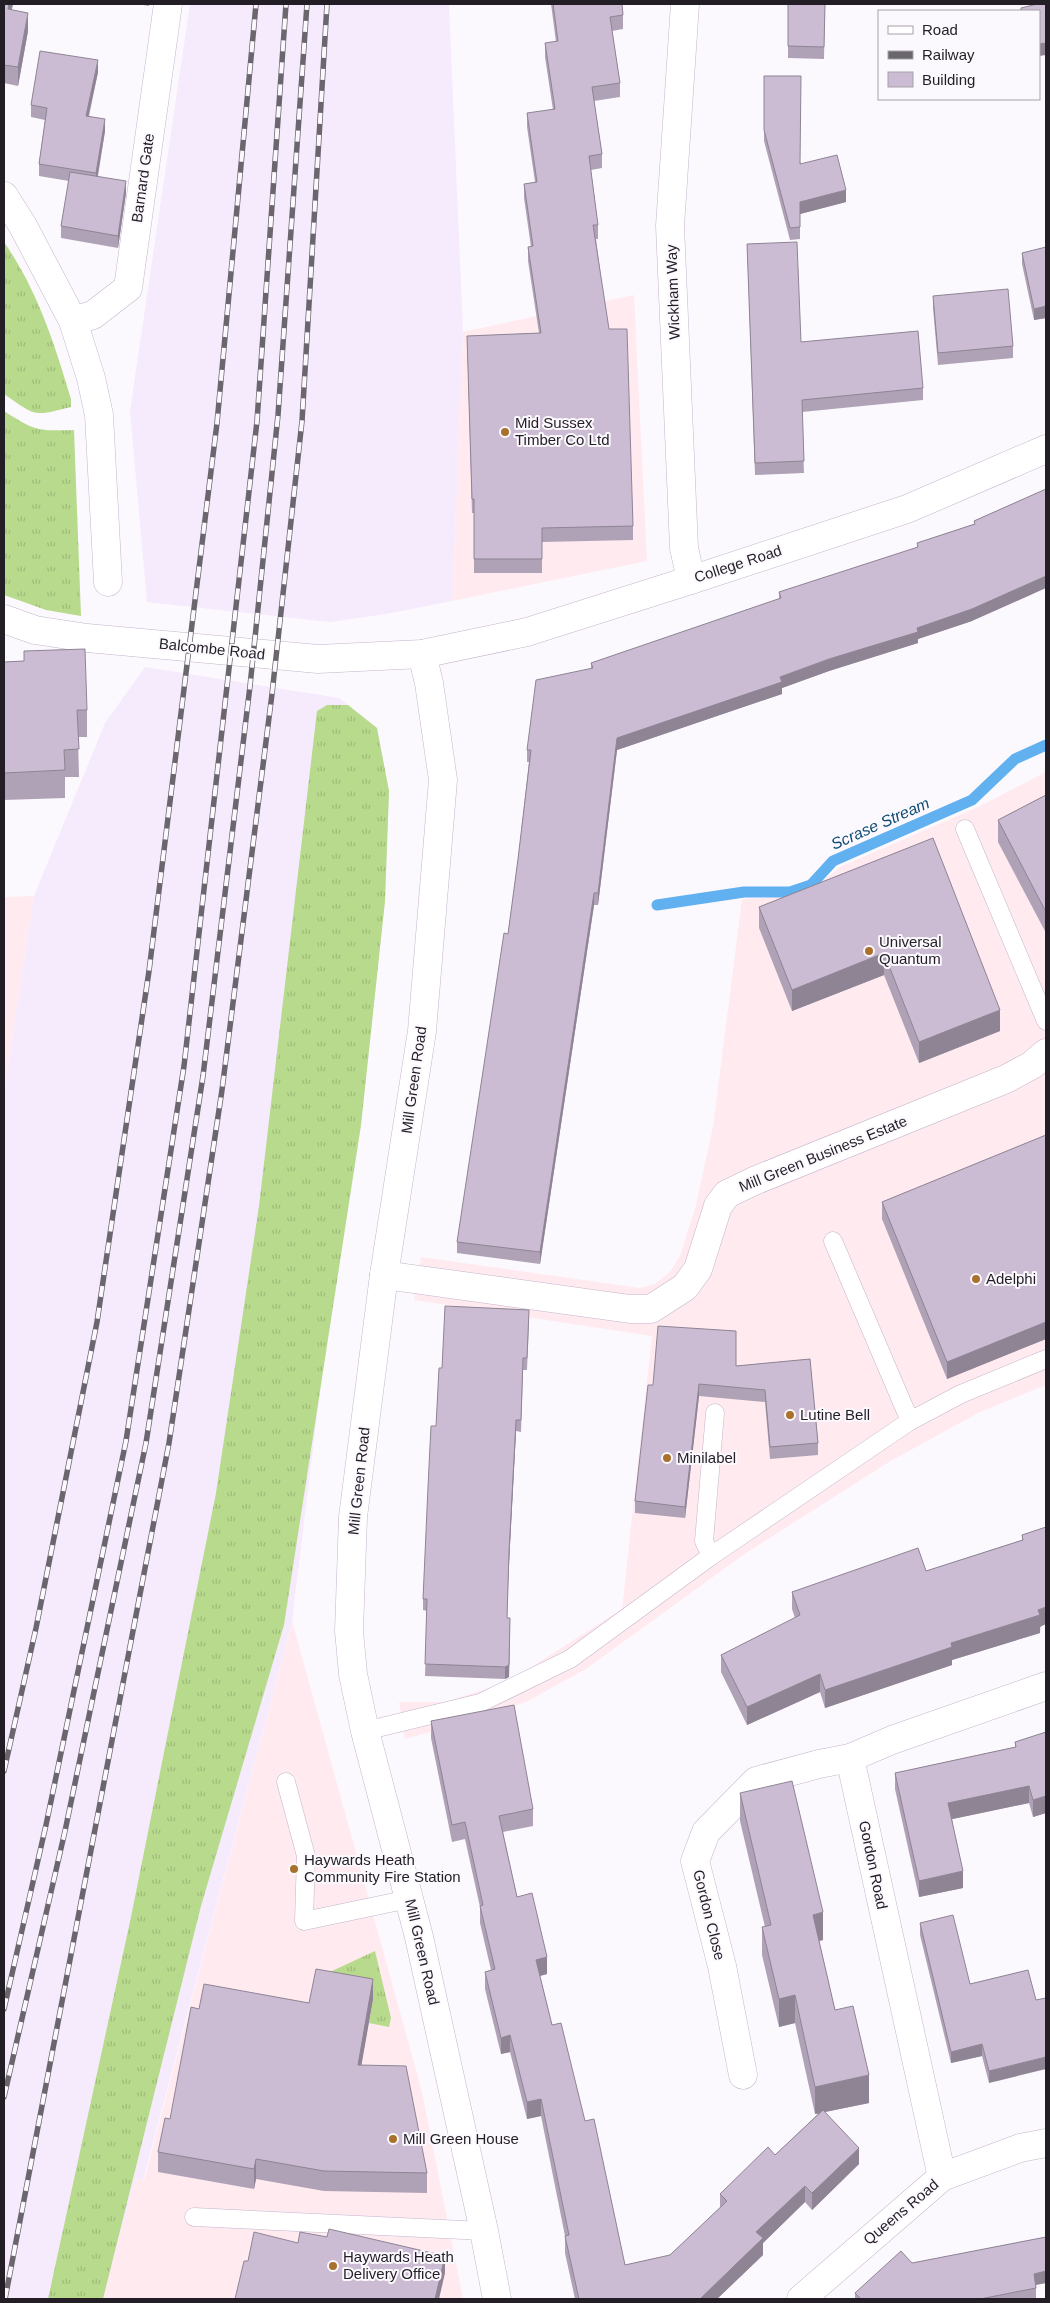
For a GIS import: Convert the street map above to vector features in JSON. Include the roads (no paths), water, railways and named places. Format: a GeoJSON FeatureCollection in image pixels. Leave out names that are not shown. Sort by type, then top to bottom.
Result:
{"type":"FeatureCollection","features":[{"type":"Feature","properties":{"kind":"street","name":"Barnard Gate"},"geometry":{"type":"LineString","coordinates":[[73,321],[93,315],[128,288],[168,4]]}},
{"type":"Feature","properties":{"kind":"street","name":"Wickham Way"},"geometry":{"type":"LineString","coordinates":[[685,4],[670,226],[684,548],[691,580]]}},
{"type":"Feature","properties":{"kind":"street"},"geometry":{"type":"LineString","coordinates":[[4,196],[23,226],[73,321],[91,378],[99,415],[108,582]]}},
{"type":"Feature","properties":{"kind":"street","name":"College Road"},"geometry":{"type":"LineString","coordinates":[[422,654],[527,632],[691,580],[907,509],[1046,449]]}},
{"type":"Feature","properties":{"kind":"street","name":"Balcombe Road"},"geometry":{"type":"LineString","coordinates":[[4,620],[35,630],[87,638],[318,660],[422,654]]}},
{"type":"Feature","properties":{"kind":"street","name":"Mill Green Road"},"geometry":{"type":"LineString","coordinates":[[422,654],[429,683],[443,780],[422,1031],[384,1275],[353,1516],[349,1631],[353,1674],[365,1731],[409,1899],[484,2231],[497,2299]]}},
{"type":"Feature","properties":{"kind":"street","name":"Mill Green Business Estate"},"geometry":{"type":"LineString","coordinates":[[384,1275],[630,1309],[651,1309],[684,1288],[698,1269],[718,1206],[727,1194],[754,1181],[1006,1079],[1032,1066],[1046,1053]]}},
{"type":"Feature","properties":{"kind":"street"},"geometry":{"type":"LineString","coordinates":[[850,1758],[892,1740],[1046,1686]]}},
{"type":"Feature","properties":{"kind":"street","name":"Gordon Close"},"geometry":{"type":"LineString","coordinates":[[743,2075],[722,1966],[696,1861],[706,1832],[756,1781],[850,1758]]}},
{"type":"Feature","properties":{"kind":"street","name":"Gordon Road"},"geometry":{"type":"LineString","coordinates":[[850,1758],[942,2177]]}},
{"type":"Feature","properties":{"kind":"street","name":"Queens Road"},"geometry":{"type":"LineString","coordinates":[[801,2299],[942,2177],[1020,2148],[1046,2143]]}},
{"type":"Feature","properties":{"kind":"lane"},"geometry":{"type":"LineString","coordinates":[[965,829],[1046,1021]]}},
{"type":"Feature","properties":{"kind":"lane"},"geometry":{"type":"LineString","coordinates":[[833,1241],[910,1421]]}},
{"type":"Feature","properties":{"kind":"lane"},"geometry":{"type":"LineString","coordinates":[[365,1731],[480,1703],[570,1659],[711,1556],[910,1421],[960,1394],[1046,1359]]}},
{"type":"Feature","properties":{"kind":"lane"},"geometry":{"type":"LineString","coordinates":[[711,1556],[704,1541],[715,1413]]}},
{"type":"Feature","properties":{"kind":"lane"},"geometry":{"type":"LineString","coordinates":[[286,1782],[306,1856],[304,1921],[409,1899]]}},
{"type":"Feature","properties":{"kind":"lane"},"geometry":{"type":"LineString","coordinates":[[194,2216],[484,2231]]}},
{"type":"Feature","properties":{"kind":"waterway","name":"Scrase Stream"},"geometry":{"type":"LineString","coordinates":[[657,905],[744,892],[790,892],[811,885],[833,861],[972,800],[1015,759],[1046,745]]}},
{"type":"Feature","properties":{"kind":"railway"},"geometry":{"type":"LineString","coordinates":[[4,1771],[36,1628],[97,1322],[149,971],[217,423],[256,4]]}},
{"type":"Feature","properties":{"kind":"railway"},"geometry":{"type":"LineString","coordinates":[[4,2009],[46,1825],[126,1441],[184,1066],[257,421],[286,4]]}},
{"type":"Feature","properties":{"kind":"railway"},"geometry":{"type":"LineString","coordinates":[[4,2097],[65,1831],[146,1443],[203,1076],[250,686],[278,415],[307,4]]}},
{"type":"Feature","properties":{"kind":"railway"},"geometry":{"type":"LineString","coordinates":[[5,2299],[169,1443],[222,1090],[272,694],[302,421],[327,4]]}},
{"type":"Feature","properties":{"kind":"place","name":"Mid Sussex Timber Co Ltd"},"geometry":{"type":"Point","coordinates":[505,432]}},
{"type":"Feature","properties":{"kind":"place","name":"Universal Quantum"},"geometry":{"type":"Point","coordinates":[869,951]}},
{"type":"Feature","properties":{"kind":"place","name":"Adelphi"},"geometry":{"type":"Point","coordinates":[976,1279]}},
{"type":"Feature","properties":{"kind":"place","name":"Lutine Bell"},"geometry":{"type":"Point","coordinates":[790,1415]}},
{"type":"Feature","properties":{"kind":"place","name":"Minilabel"},"geometry":{"type":"Point","coordinates":[667,1458]}},
{"type":"Feature","properties":{"kind":"place","name":"Haywards Heath Community Fire Station"},"geometry":{"type":"Point","coordinates":[294,1869]}},
{"type":"Feature","properties":{"kind":"place","name":"Mill Green House"},"geometry":{"type":"Point","coordinates":[393,2139]}},
{"type":"Feature","properties":{"kind":"place","name":"Haywards Heath Delivery Office"},"geometry":{"type":"Point","coordinates":[333,2266]}}]}
